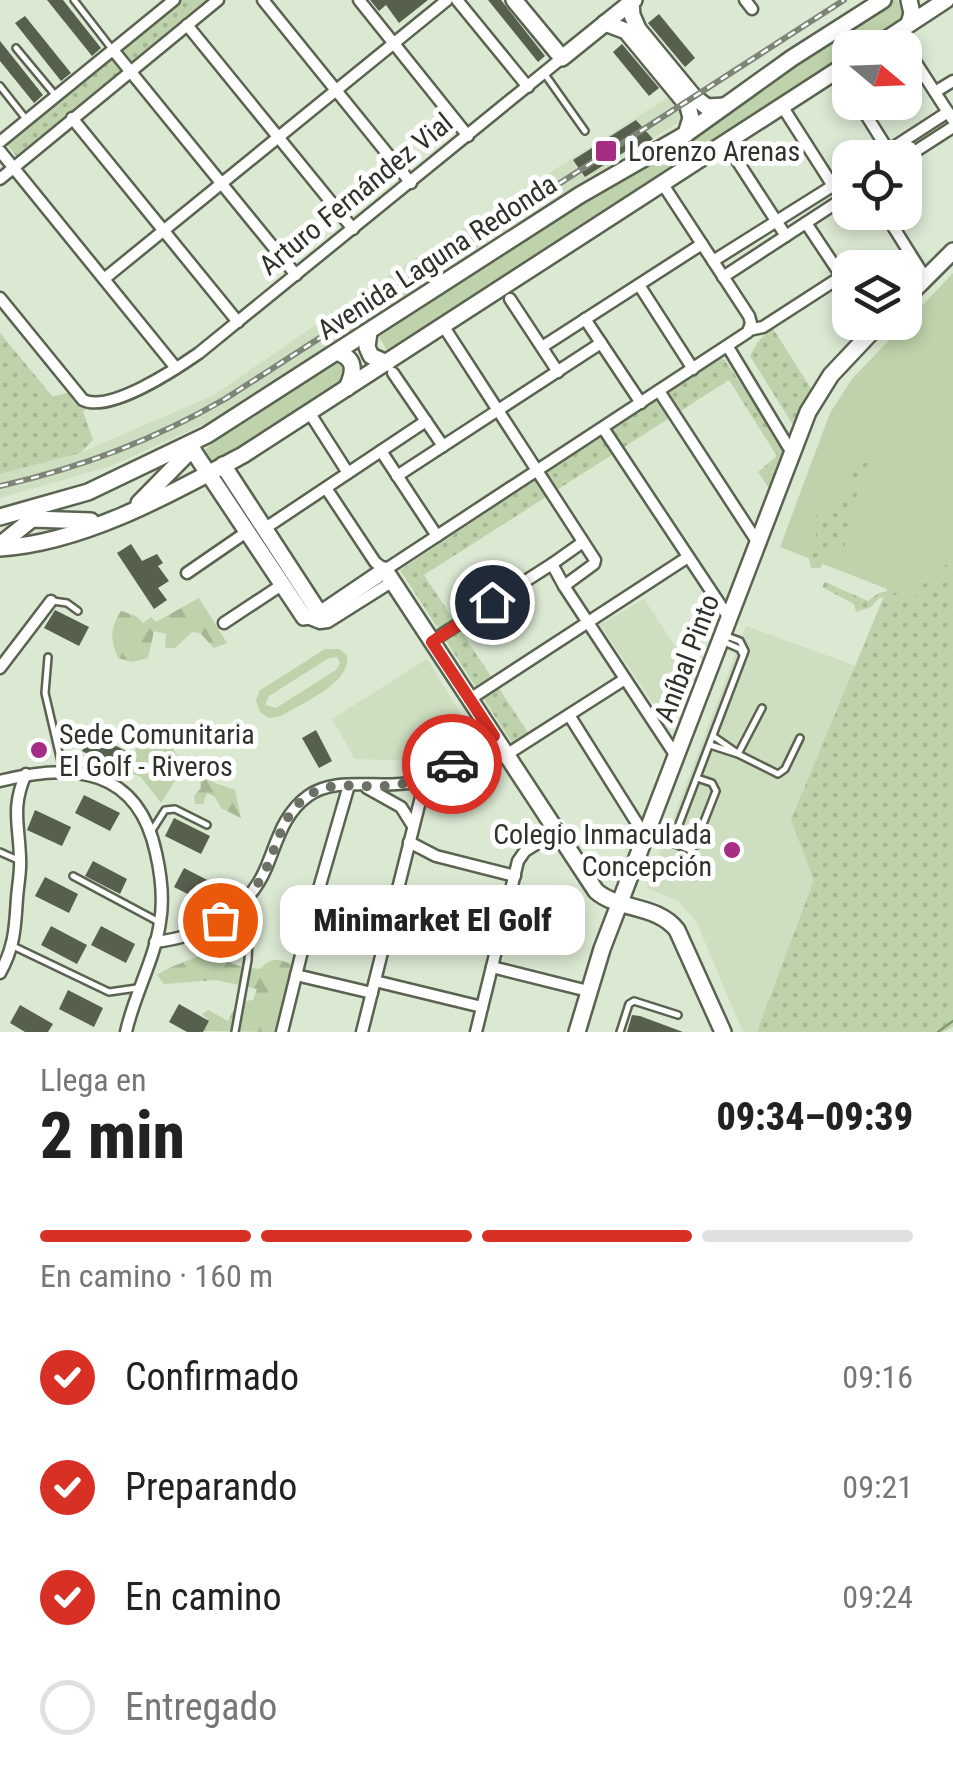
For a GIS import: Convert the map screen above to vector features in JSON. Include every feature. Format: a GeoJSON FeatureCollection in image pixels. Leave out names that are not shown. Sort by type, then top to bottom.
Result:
{"type":"FeatureCollection","features":[{"type":"Feature","properties":{"kind":"street"},"geometry":{"type":"LineString","coordinates":[[0,180],[218,0]]}},
{"type":"Feature","properties":{"kind":"street"},"geometry":{"type":"LineString","coordinates":[[263,0],[411,183]]}},
{"type":"Feature","properties":{"kind":"street"},"geometry":{"type":"LineString","coordinates":[[358,0],[468,136]]}},
{"type":"Feature","properties":{"kind":"street"},"geometry":{"type":"LineString","coordinates":[[104,279],[448,0]]}},
{"type":"Feature","properties":{"kind":"street"},"geometry":{"type":"LineString","coordinates":[[457,0],[528,86]]}},
{"type":"Feature","properties":{"kind":"street"},"geometry":{"type":"LineString","coordinates":[[514,0],[562,58]]}},
{"type":"Feature","properties":{"kind":"street","name":"Avenida Laguna Redonda"},"geometry":{"type":"LineString","coordinates":[[0,517],[88,492],[207,435],[553,212],[686,134],[882,0]]}},
{"type":"Feature","properties":{"kind":"street"},"geometry":{"type":"LineString","coordinates":[[903,28],[912,8],[909,0]]}},
{"type":"Feature","properties":{"kind":"street"},"geometry":{"type":"LineString","coordinates":[[0,142],[169,1]]}},
{"type":"Feature","properties":{"kind":"street"},"geometry":{"type":"LineString","coordinates":[[632,1],[635,24],[694,97],[707,107],[725,106]]}},
{"type":"Feature","properties":{"kind":"street","name":"Arturo Fernández Vial"},"geometry":{"type":"LineString","coordinates":[[0,298],[80,396],[96,404],[112,400],[176,368],[238,322],[632,1]]}},
{"type":"Feature","properties":{"kind":"street"},"geometry":{"type":"LineString","coordinates":[[900,30],[941,1]]}},
{"type":"Feature","properties":{"kind":"street"},"geometry":{"type":"LineString","coordinates":[[605,23],[618,26],[629,35],[688,106],[691,118],[686,134]]}},
{"type":"Feature","properties":{"kind":"street"},"geometry":{"type":"LineString","coordinates":[[187,25],[353,229]]}},
{"type":"Feature","properties":{"kind":"street"},"geometry":{"type":"LineString","coordinates":[[903,28],[951,120]]}},
{"type":"Feature","properties":{"kind":"street"},"geometry":{"type":"LineString","coordinates":[[112,50],[296,275]]}},
{"type":"Feature","properties":{"kind":"street"},"geometry":{"type":"LineString","coordinates":[[0,546],[68,534],[132,510],[223,466],[347,388],[390,368],[444,326],[832,74]]}},
{"type":"Feature","properties":{"kind":"street"},"geometry":{"type":"LineString","coordinates":[[936,92],[953,81]]}},
{"type":"Feature","properties":{"kind":"street"},"geometry":{"type":"LineString","coordinates":[[782,106],[832,183]]}},
{"type":"Feature","properties":{"kind":"street"},"geometry":{"type":"LineString","coordinates":[[72,118],[238,322]]}},
{"type":"Feature","properties":{"kind":"street"},"geometry":{"type":"LineString","coordinates":[[916,140],[951,120]]}},
{"type":"Feature","properties":{"kind":"street"},"geometry":{"type":"LineString","coordinates":[[922,144],[951,120]]}},
{"type":"Feature","properties":{"kind":"street"},"geometry":{"type":"LineString","coordinates":[[725,142],[786,236]]}},
{"type":"Feature","properties":{"kind":"street"},"geometry":{"type":"LineString","coordinates":[[0,151],[176,368]]}},
{"type":"Feature","properties":{"kind":"street"},"geometry":{"type":"LineString","coordinates":[[662,183],[749,316],[749,330]]}},
{"type":"Feature","properties":{"kind":"street"},"geometry":{"type":"LineString","coordinates":[[713,261],[832,186]]}},
{"type":"Feature","properties":{"kind":"street"},"geometry":{"type":"LineString","coordinates":[[723,277],[832,206]]}},
{"type":"Feature","properties":{"kind":"street"},"geometry":{"type":"LineString","coordinates":[[806,222],[832,261]]}},
{"type":"Feature","properties":{"kind":"street"},"geometry":{"type":"LineString","coordinates":[[895,230],[926,279]]}},
{"type":"Feature","properties":{"kind":"street"},"geometry":{"type":"LineString","coordinates":[[542,347],[702,244]]}},
{"type":"Feature","properties":{"kind":"street"},"geometry":{"type":"LineString","coordinates":[[922,283],[953,251]]}},
{"type":"Feature","properties":{"kind":"street"},"geometry":{"type":"LineString","coordinates":[[312,615],[389,575],[437,536],[749,330],[763,326],[832,282]]}},
{"type":"Feature","properties":{"kind":"street"},"geometry":{"type":"LineString","coordinates":[[639,284],[693,369]]}},
{"type":"Feature","properties":{"kind":"street"},"geometry":{"type":"LineString","coordinates":[[510,299],[558,372]]}},
{"type":"Feature","properties":{"kind":"street"},"geometry":{"type":"LineString","coordinates":[[586,319],[641,403]]}},
{"type":"Feature","properties":{"kind":"street"},"geometry":{"type":"LineString","coordinates":[[444,326],[595,560],[564,586]]}},
{"type":"Feature","properties":{"kind":"street"},"geometry":{"type":"LineString","coordinates":[[369,332],[369,352],[390,368],[443,446]]}},
{"type":"Feature","properties":{"kind":"street","name":"Aníbal Pinto"},"geometry":{"type":"LineString","coordinates":[[577,1032],[620,902],[792,452],[822,388],[862,340]]}},
{"type":"Feature","properties":{"kind":"street"},"geometry":{"type":"LineString","coordinates":[[398,476],[602,343]]}},
{"type":"Feature","properties":{"kind":"street"},"geometry":{"type":"LineString","coordinates":[[728,347],[792,452]]}},
{"type":"Feature","properties":{"kind":"street"},"geometry":{"type":"LineString","coordinates":[[336,352],[353,364],[354,374],[347,388]]}},
{"type":"Feature","properties":{"kind":"street"},"geometry":{"type":"LineString","coordinates":[[659,391],[758,543]]}},
{"type":"Feature","properties":{"kind":"street"},"geometry":{"type":"LineString","coordinates":[[309,412],[348,473]]}},
{"type":"Feature","properties":{"kind":"street"},"geometry":{"type":"LineString","coordinates":[[187,573],[426,421]]}},
{"type":"Feature","properties":{"kind":"street"},"geometry":{"type":"LineString","coordinates":[[604,428],[729,618]]}},
{"type":"Feature","properties":{"kind":"street"},"geometry":{"type":"LineString","coordinates":[[132,510],[207,435]]}},
{"type":"Feature","properties":{"kind":"street"},"geometry":{"type":"LineString","coordinates":[[192,449],[207,474],[256,530],[312,615]]}},
{"type":"Feature","properties":{"kind":"street"},"geometry":{"type":"LineString","coordinates":[[381,451],[437,536]]}},
{"type":"Feature","properties":{"kind":"street"},"geometry":{"type":"LineString","coordinates":[[223,466],[283,584],[312,615]]}},
{"type":"Feature","properties":{"kind":"street"},"geometry":{"type":"LineString","coordinates":[[326,488],[375,562],[389,575],[598,894],[672,922],[723,1032]]}},
{"type":"Feature","properties":{"kind":"street"},"geometry":{"type":"LineString","coordinates":[[0,546],[32,519],[110,518]]}},
{"type":"Feature","properties":{"kind":"street"},"geometry":{"type":"LineString","coordinates":[[0,526],[68,534]]}},
{"type":"Feature","properties":{"kind":"street"},"geometry":{"type":"LineString","coordinates":[[432,642],[583,542]]}},
{"type":"Feature","properties":{"kind":"street"},"geometry":{"type":"LineString","coordinates":[[470,699],[688,557]]}},
{"type":"Feature","properties":{"kind":"street"},"geometry":{"type":"LineString","coordinates":[[552,564],[676,756]]}},
{"type":"Feature","properties":{"kind":"street"},"geometry":{"type":"LineString","coordinates":[[224,622],[283,584]]}},
{"type":"Feature","properties":{"kind":"street"},"geometry":{"type":"LineString","coordinates":[[0,668],[51,600]]}},
{"type":"Feature","properties":{"kind":"street"},"geometry":{"type":"LineString","coordinates":[[506,755],[625,679]]}},
{"type":"Feature","properties":{"kind":"street"},"geometry":{"type":"LineString","coordinates":[[568,715],[645,836]]}},
{"type":"Feature","properties":{"kind":"street"},"geometry":{"type":"LineString","coordinates":[[155,942],[199,932],[237,909],[264,874],[277,837],[296,807],[312,793],[356,785],[406,784],[443,769],[494,736]]}},
{"type":"Feature","properties":{"kind":"street"},"geometry":{"type":"LineString","coordinates":[[362,1032],[421,797],[443,769]]}},
{"type":"Feature","properties":{"kind":"street"},"geometry":{"type":"LineString","coordinates":[[0,781],[63,770],[102,780],[125,794],[146,818],[161,883],[160,923],[126,1032]]}},
{"type":"Feature","properties":{"kind":"street"},"geometry":{"type":"LineString","coordinates":[[0,972],[14,946],[20,862],[15,815],[17,795],[26,774]]}},
{"type":"Feature","properties":{"kind":"street"},"geometry":{"type":"LineString","coordinates":[[356,785],[402,808],[414,826]]}},
{"type":"Feature","properties":{"kind":"street"},"geometry":{"type":"LineString","coordinates":[[282,1032],[296,974],[356,785]]}},
{"type":"Feature","properties":{"kind":"street"},"geometry":{"type":"LineString","coordinates":[[479,1031],[515,876],[525,852],[557,832]]}},
{"type":"Feature","properties":{"kind":"street"},"geometry":{"type":"LineString","coordinates":[[409,842],[436,856],[515,876]]}},
{"type":"Feature","properties":{"kind":"street"},"geometry":{"type":"LineString","coordinates":[[392,914],[498,941]]}},
{"type":"Feature","properties":{"kind":"street"},"geometry":{"type":"LineString","coordinates":[[492,968],[588,990]]}},
{"type":"Feature","properties":{"kind":"street"},"geometry":{"type":"LineString","coordinates":[[296,974],[372,993]]}},
{"type":"Feature","properties":{"kind":"street"},"geometry":{"type":"LineString","coordinates":[[375,981],[482,1007]]}},
{"type":"Feature","properties":{"kind":"lane"},"geometry":{"type":"LineString","coordinates":[[74,0],[112,50]]}},
{"type":"Feature","properties":{"kind":"lane"},"geometry":{"type":"LineString","coordinates":[[16,48],[56,96]]}},
{"type":"Feature","properties":{"kind":"lane"},"geometry":{"type":"LineString","coordinates":[[544,73],[585,131]]}},
{"type":"Feature","properties":{"kind":"lane"},"geometry":{"type":"LineString","coordinates":[[0,86],[26,120]]}},
{"type":"Feature","properties":{"kind":"lane"},"geometry":{"type":"LineString","coordinates":[[51,600],[78,610]]}},
{"type":"Feature","properties":{"kind":"lane"},"geometry":{"type":"LineString","coordinates":[[697,778],[714,785],[716,792],[690,850],[673,840],[743,658],[740,649],[721,638]]}},
{"type":"Feature","properties":{"kind":"lane"},"geometry":{"type":"LineString","coordinates":[[48,657],[45,690],[63,770]]}},
{"type":"Feature","properties":{"kind":"lane"},"geometry":{"type":"LineString","coordinates":[[738,754],[762,708]]}},
{"type":"Feature","properties":{"kind":"lane"},"geometry":{"type":"LineString","coordinates":[[713,736],[738,754]]}},
{"type":"Feature","properties":{"kind":"lane"},"geometry":{"type":"LineString","coordinates":[[710,745],[778,774],[785,769],[800,738]]}},
{"type":"Feature","properties":{"kind":"lane"},"geometry":{"type":"LineString","coordinates":[[151,832],[165,810],[176,809],[207,825]]}},
{"type":"Feature","properties":{"kind":"lane"},"geometry":{"type":"LineString","coordinates":[[0,852],[20,862]]}},
{"type":"Feature","properties":{"kind":"lane"},"geometry":{"type":"LineString","coordinates":[[73,876],[160,923]]}},
{"type":"Feature","properties":{"kind":"lane"},"geometry":{"type":"LineString","coordinates":[[235,1032],[248,960],[251,894]]}},
{"type":"Feature","properties":{"kind":"lane"},"geometry":{"type":"LineString","coordinates":[[14,946],[109,992],[138,988]]}},
{"type":"Feature","properties":{"kind":"lane"},"geometry":{"type":"LineString","coordinates":[[620,1032],[628,1004],[634,1001],[678,1015]]}},
{"type":"Feature","properties":{"kind":"shaded area"},"geometry":{"type":"Polygon","coordinates":[[[670,96],[681,112],[681,121],[528,215],[222,416],[111,466],[0,498],[0,474],[80,453],[214,395],[365,291],[670,96]]]}},
{"type":"Feature","properties":{"kind":"shaded area"},"geometry":{"type":"Polygon","coordinates":[[[644,599],[693,673],[671,729],[600,625],[644,599]]]}},
{"type":"Feature","properties":{"kind":"shaded area","name":"Colegio Inmaculada Concepción"},"geometry":{"type":"Polygon","coordinates":[[[746,626],[856,666],[791,820],[814,880],[757,1032],[743,1032],[696,921],[678,901],[647,888],[746,626]]]}},
{"type":"Feature","properties":{"kind":"shaded area"},"geometry":{"type":"Polygon","coordinates":[[[427,659],[472,732],[430,761],[355,759],[332,719],[427,659]]]}},
{"type":"Feature","properties":{"kind":"green space"},"geometry":{"type":"Polygon","coordinates":[[[179,0],[210,0],[17,157],[5,142],[179,0]]]}},
{"type":"Feature","properties":{"kind":"green space"},"geometry":{"type":"Polygon","coordinates":[[[893,0],[897,0],[905,17],[885,30],[849,30],[893,0]]]}},
{"type":"Feature","properties":{"kind":"green space"},"geometry":{"type":"Polygon","coordinates":[[[832,41],[832,65],[390,355],[379,337],[584,199],[734,108],[832,41]]]}},
{"type":"Feature","properties":{"kind":"green space"},"geometry":{"type":"Polygon","coordinates":[[[953,273],[953,583],[917,602],[876,742],[854,763],[822,863],[838,875],[757,1032],[814,880],[791,820],[887,589],[780,547],[830,413],[852,379],[889,340],[922,340],[922,306],[953,273]]]}},
{"type":"Feature","properties":{"kind":"green space"},"geometry":{"type":"Polygon","coordinates":[[[772,327],[812,390],[796,430],[750,356],[772,327]]]}},
{"type":"Feature","properties":{"kind":"green space"},"geometry":{"type":"Polygon","coordinates":[[[0,333],[53,397],[73,391],[93,406],[83,411],[93,440],[80,453],[0,474],[0,333]]]}},
{"type":"Feature","properties":{"kind":"green space"},"geometry":{"type":"Polygon","coordinates":[[[334,354],[349,381],[207,468],[201,457],[204,450],[334,354]]]}},
{"type":"Feature","properties":{"kind":"green space"},"geometry":{"type":"Polygon","coordinates":[[[720,358],[785,450],[771,491],[758,472],[777,456],[729,380],[424,575],[529,734],[513,744],[400,570],[720,358]]]}},
{"type":"Feature","properties":{"kind":"green space"},"geometry":{"type":"Polygon","coordinates":[[[861,461],[871,464],[848,514],[849,538],[820,568],[811,568],[815,517],[848,497],[856,480],[852,475],[861,461]]]}},
{"type":"Feature","properties":{"kind":"green space"},"geometry":{"type":"Polygon","coordinates":[[[953,556],[953,1027],[943,1032],[757,1032],[814,880],[791,820],[882,603],[923,595],[928,588],[879,598],[871,607],[856,612],[854,604],[822,587],[825,582],[868,601],[879,593],[932,582],[953,556]]]}},
{"type":"Feature","properties":{"kind":"green space"},"geometry":{"type":"Polygon","coordinates":[[[199,598],[227,643],[214,648],[200,633],[192,632],[175,648],[165,648],[166,634],[154,631],[148,658],[132,662],[118,658],[112,634],[121,611],[143,623],[151,617],[156,622],[199,598]]]}},
{"type":"Feature","properties":{"kind":"green space"},"geometry":{"type":"Polygon","coordinates":[[[325,649],[339,649],[347,655],[342,675],[334,683],[281,716],[269,718],[260,712],[256,701],[259,691],[325,649]],[[337,657],[329,658],[269,696],[265,705],[276,708],[336,670],[340,663],[337,657]]]}},
{"type":"Feature","properties":{"kind":"green space"},"geometry":{"type":"Polygon","coordinates":[[[142,737],[169,743],[184,766],[161,803],[141,777],[125,771],[142,737]]]}},
{"type":"Feature","properties":{"kind":"green space"},"geometry":{"type":"Polygon","coordinates":[[[193,762],[215,783],[235,790],[241,818],[221,808],[215,797],[207,793],[203,804],[195,804],[200,781],[183,766],[193,762]]]}},
{"type":"Feature","properties":{"kind":"green space"},"geometry":{"type":"Polygon","coordinates":[[[206,954],[242,967],[260,969],[277,960],[290,964],[291,977],[282,1002],[288,1011],[282,1032],[204,1031],[209,1021],[202,1014],[208,1010],[228,1021],[238,1002],[253,1000],[257,989],[216,980],[164,984],[157,975],[206,954]]]}},
{"type":"Feature","properties":{"kind":"building"},"geometry":{"type":"Polygon","coordinates":[[[47,0],[63,0],[101,48],[92,56],[47,0]]]}},
{"type":"Feature","properties":{"kind":"building"},"geometry":{"type":"Polygon","coordinates":[[[370,0],[428,0],[399,23],[386,5],[379,11],[370,0]]]}},
{"type":"Feature","properties":{"kind":"building"},"geometry":{"type":"Polygon","coordinates":[[[488,0],[501,0],[545,56],[538,62],[488,0]]]}},
{"type":"Feature","properties":{"kind":"building"},"geometry":{"type":"Polygon","coordinates":[[[659,14],[695,58],[685,67],[648,23],[659,14]]]}},
{"type":"Feature","properties":{"kind":"building"},"geometry":{"type":"Polygon","coordinates":[[[25,16],[71,73],[61,81],[15,23],[25,16]]]}},
{"type":"Feature","properties":{"kind":"building"},"geometry":{"type":"Polygon","coordinates":[[[0,41],[43,95],[34,103],[0,61],[0,41]]]}},
{"type":"Feature","properties":{"kind":"building"},"geometry":{"type":"Polygon","coordinates":[[[622,44],[659,88],[649,96],[613,52],[622,44]]]}},
{"type":"Feature","properties":{"kind":"building"},"geometry":{"type":"Polygon","coordinates":[[[636,120],[653,139],[639,148],[637,144],[585,177],[573,160],[636,120]]]}},
{"type":"Feature","properties":{"kind":"building"},"geometry":{"type":"Polygon","coordinates":[[[131,544],[142,561],[157,554],[163,563],[158,566],[169,581],[158,588],[167,600],[154,609],[117,553],[131,544]]]}},
{"type":"Feature","properties":{"kind":"building"},"geometry":{"type":"Polygon","coordinates":[[[55,610],[89,627],[79,646],[44,628],[55,610]]]}},
{"type":"Feature","properties":{"kind":"building"},"geometry":{"type":"Polygon","coordinates":[[[316,730],[332,761],[319,768],[302,738],[316,730]]]}},
{"type":"Feature","properties":{"kind":"building"},"geometry":{"type":"Polygon","coordinates":[[[91,733],[126,751],[117,769],[82,751],[91,733]]]}},
{"type":"Feature","properties":{"kind":"building"},"geometry":{"type":"Polygon","coordinates":[[[84,795],[120,813],[110,831],[75,813],[84,795]]]}},
{"type":"Feature","properties":{"kind":"building"},"geometry":{"type":"Polygon","coordinates":[[[35,810],[71,827],[62,846],[27,830],[35,810]]]}},
{"type":"Feature","properties":{"kind":"building"},"geometry":{"type":"Polygon","coordinates":[[[174,818],[210,836],[201,854],[165,836],[174,818]]]}},
{"type":"Feature","properties":{"kind":"building"},"geometry":{"type":"Polygon","coordinates":[[[93,861],[127,879],[120,894],[85,876],[93,861]]]}},
{"type":"Feature","properties":{"kind":"building"},"geometry":{"type":"Polygon","coordinates":[[[184,868],[219,886],[209,905],[174,887],[184,868]]]}},
{"type":"Feature","properties":{"kind":"building"},"geometry":{"type":"Polygon","coordinates":[[[45,877],[78,894],[69,913],[35,896],[45,877]]]}},
{"type":"Feature","properties":{"kind":"building"},"geometry":{"type":"Polygon","coordinates":[[[51,926],[87,945],[77,964],[41,945],[51,926]]]}},
{"type":"Feature","properties":{"kind":"building"},"geometry":{"type":"Polygon","coordinates":[[[101,926],[135,944],[126,963],[91,945],[101,926]]]}},
{"type":"Feature","properties":{"kind":"building"},"geometry":{"type":"Polygon","coordinates":[[[68,990],[103,1008],[94,1027],[59,1009],[68,990]]]}},
{"type":"Feature","properties":{"kind":"building"},"geometry":{"type":"Polygon","coordinates":[[[179,1004],[209,1021],[203,1032],[187,1032],[169,1022],[179,1004]]]}},
{"type":"Feature","properties":{"kind":"building"},"geometry":{"type":"Polygon","coordinates":[[[20,1005],[53,1024],[48,1032],[25,1032],[10,1023],[20,1005]]]}},
{"type":"Feature","properties":{"kind":"building"},"geometry":{"type":"Polygon","coordinates":[[[632,1015],[640,1016],[683,1032],[627,1032],[632,1015]]]}},
{"type":"Feature","properties":{"kind":"waterway"},"geometry":{"type":"LineString","coordinates":[[938,1032],[953,1021]]}},
{"type":"Feature","properties":{"kind":"railway"},"geometry":{"type":"LineString","coordinates":[[0,486],[116,451],[225,399],[844,0]]}},
{"type":"Feature","properties":{"kind":"way so far"},"geometry":{"type":"LineString","coordinates":[[220,920],[251,894],[264,874],[288,817],[312,793],[332,786],[406,784],[452,764]]}},
{"type":"Feature","properties":{"kind":"place","name":"Lorenzo Arenas"},"geometry":{"type":"Point","coordinates":[606,151]}},
{"type":"Feature","properties":{"kind":"place","name":"Sede Comunitaria El Golf - Riveros"},"geometry":{"type":"Point","coordinates":[39,750]}},
{"type":"Feature","properties":{"kind":"place","name":"Colegio Inmaculada Concepción"},"geometry":{"type":"Point","coordinates":[732,850]}},
{"type":"Feature","properties":{"kind":"place","name":"Minimarket El Golf"},"geometry":{"type":"Point","coordinates":[220,920]}},
{"type":"Feature","properties":{"kind":"route"},"geometry":{"type":"LineString","coordinates":[[452,764],[494,736],[432,642],[492,602]]}}]}
